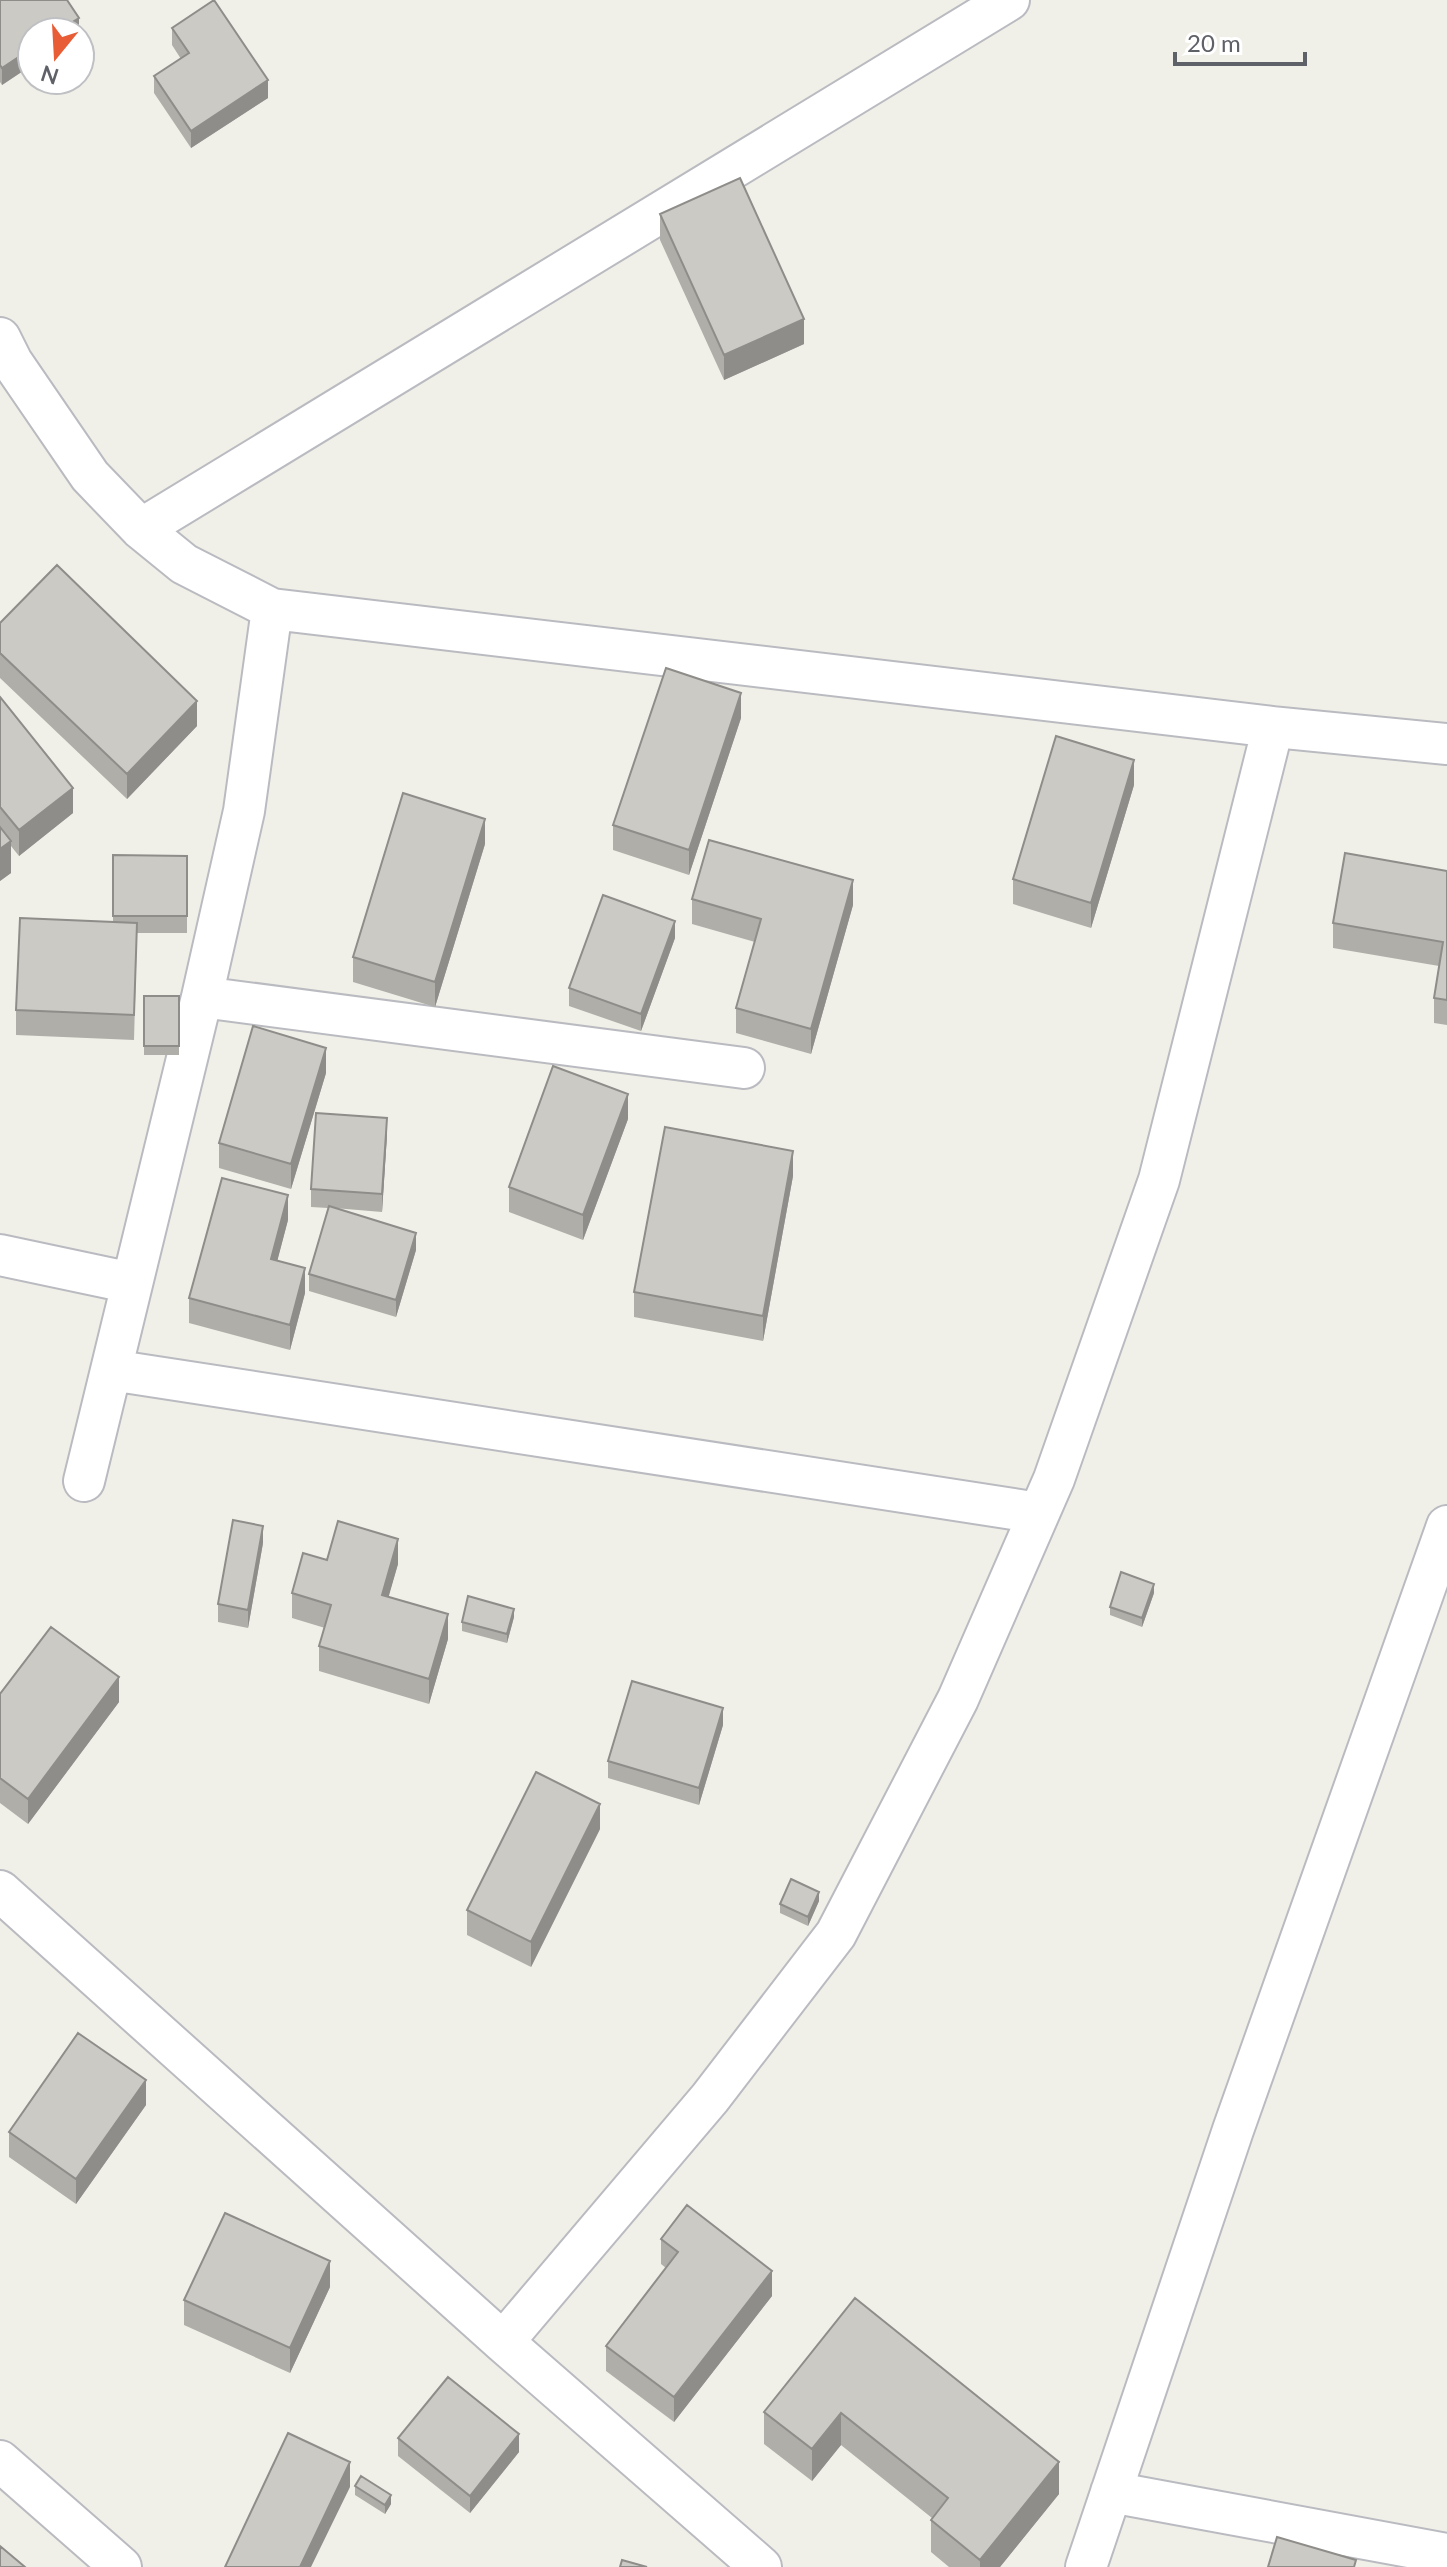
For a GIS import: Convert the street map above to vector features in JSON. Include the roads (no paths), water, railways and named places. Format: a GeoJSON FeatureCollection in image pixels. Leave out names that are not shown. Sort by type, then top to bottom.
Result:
{"type":"FeatureCollection","features":[{"type":"Feature","properties":{"kind":"street"},"geometry":{"type":"LineString","coordinates":[[141,529],[1009,0]]}},
{"type":"Feature","properties":{"kind":"street"},"geometry":{"type":"LineString","coordinates":[[0,338],[12,362],[90,476],[141,529],[184,564],[272,609],[1273,727],[1447,744]]}},
{"type":"Feature","properties":{"kind":"street"},"geometry":{"type":"LineString","coordinates":[[84,1481],[244,811],[272,609]]}},
{"type":"Feature","properties":{"kind":"street"},"geometry":{"type":"LineString","coordinates":[[503,2342],[710,2098],[836,1934],[958,1699],[1054,1479],[1159,1180],[1273,727]]}},
{"type":"Feature","properties":{"kind":"street"},"geometry":{"type":"LineString","coordinates":[[202,997],[744,1068]]}},
{"type":"Feature","properties":{"kind":"street"},"geometry":{"type":"LineString","coordinates":[[0,1255],[132,1283]]}},
{"type":"Feature","properties":{"kind":"street"},"geometry":{"type":"LineString","coordinates":[[111,1370],[1039,1513]]}},
{"type":"Feature","properties":{"kind":"street"},"geometry":{"type":"LineString","coordinates":[[1086,2567],[1233,2130],[1447,1526]]}},
{"type":"Feature","properties":{"kind":"street"},"geometry":{"type":"LineString","coordinates":[[0,1891],[503,2342],[761,2567]]}},
{"type":"Feature","properties":{"kind":"street"},"geometry":{"type":"LineString","coordinates":[[0,2461],[121,2567]]}},
{"type":"Feature","properties":{"kind":"street"},"geometry":{"type":"LineString","coordinates":[[1111,2492],[1447,2554]]}}]}
